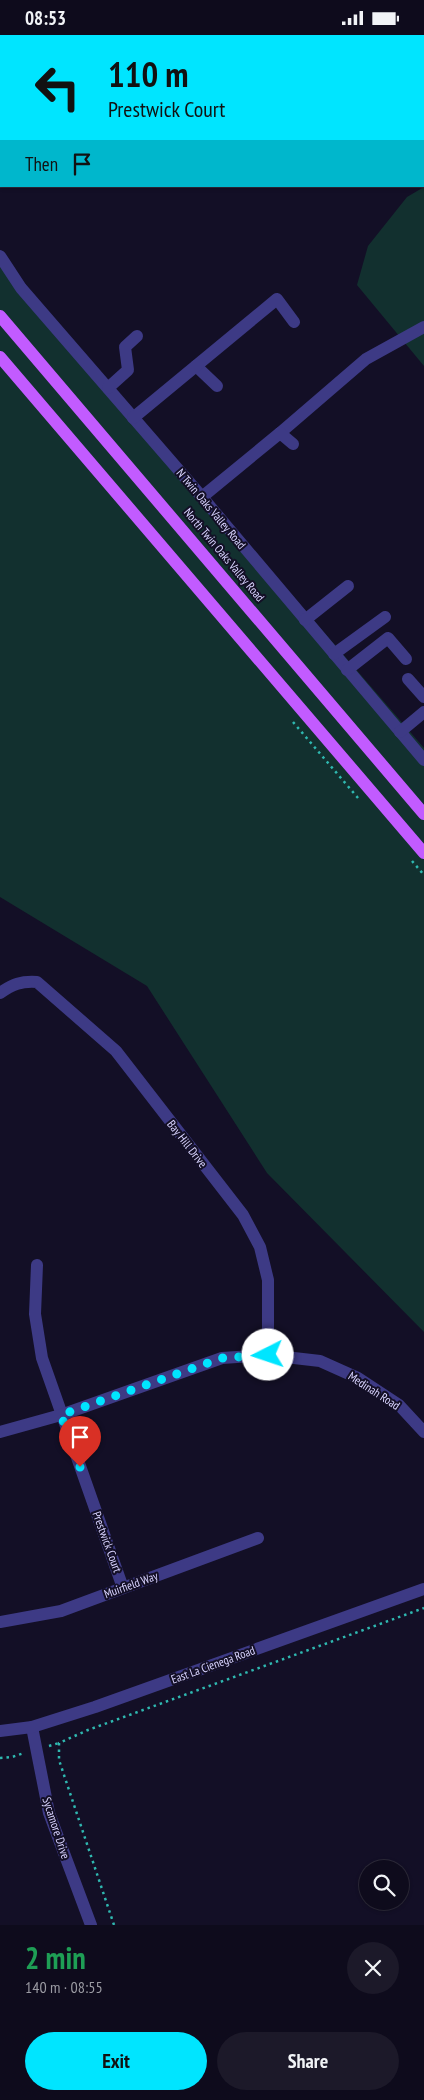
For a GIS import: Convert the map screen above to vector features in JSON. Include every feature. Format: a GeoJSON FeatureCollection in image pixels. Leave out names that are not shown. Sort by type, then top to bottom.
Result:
{"type":"FeatureCollection","features":[{"type":"Feature","properties":{"kind":"main road","name":"North Twin Oaks Valley Road"},"geometry":{"type":"LineString","coordinates":[[0,316],[424,814]]}},
{"type":"Feature","properties":{"kind":"main road"},"geometry":{"type":"LineString","coordinates":[[0,357],[424,853]]}},
{"type":"Feature","properties":{"kind":"street","name":"N Twin Oaks Valley Road"},"geometry":{"type":"LineString","coordinates":[[0,256],[21,288],[202,497],[424,760]]}},
{"type":"Feature","properties":{"kind":"street"},"geometry":{"type":"LineString","coordinates":[[133,419],[277,299],[294,322]]}},
{"type":"Feature","properties":{"kind":"street"},"geometry":{"type":"LineString","coordinates":[[202,497],[366,359],[424,327]]}},
{"type":"Feature","properties":{"kind":"street"},"geometry":{"type":"LineString","coordinates":[[108,389],[128,370],[125,347],[137,336]]}},
{"type":"Feature","properties":{"kind":"street"},"geometry":{"type":"LineString","coordinates":[[196,366],[217,386]]}},
{"type":"Feature","properties":{"kind":"street"},"geometry":{"type":"LineString","coordinates":[[280,433],[293,444]]}},
{"type":"Feature","properties":{"kind":"street"},"geometry":{"type":"LineString","coordinates":[[304,620],[348,586]]}},
{"type":"Feature","properties":{"kind":"street"},"geometry":{"type":"LineString","coordinates":[[334,654],[386,617]]}},
{"type":"Feature","properties":{"kind":"street"},"geometry":{"type":"LineString","coordinates":[[347,670],[388,638],[406,659]]}},
{"type":"Feature","properties":{"kind":"street"},"geometry":{"type":"LineString","coordinates":[[408,679],[424,697]]}},
{"type":"Feature","properties":{"kind":"street"},"geometry":{"type":"LineString","coordinates":[[400,732],[424,712]]}},
{"type":"Feature","properties":{"kind":"street","name":"Bay Hill Drive"},"geometry":{"type":"LineString","coordinates":[[0,993],[13,984],[23,981],[37,982],[116,1051],[243,1215],[260,1247],[268,1280],[268,1355]]}},
{"type":"Feature","properties":{"kind":"street","name":"Prestwick Court"},"geometry":{"type":"LineString","coordinates":[[37,1265],[35,1314],[42,1359],[123,1588]]}},
{"type":"Feature","properties":{"kind":"street","name":"Medinah Road"},"geometry":{"type":"LineString","coordinates":[[0,1432],[61,1415],[222,1358],[268,1355],[320,1361],[358,1378],[399,1405],[424,1432]]}},
{"type":"Feature","properties":{"kind":"street","name":"Muirfield Way"},"geometry":{"type":"LineString","coordinates":[[0,1622],[61,1611],[258,1538]]}},
{"type":"Feature","properties":{"kind":"street","name":"East La Cienega Road"},"geometry":{"type":"LineString","coordinates":[[0,1731],[32,1727],[95,1707],[424,1589]]}},
{"type":"Feature","properties":{"kind":"street","name":"Sycamore Drive"},"geometry":{"type":"LineString","coordinates":[[32,1727],[49,1813],[91,1925]]}},
{"type":"Feature","properties":{"kind":"path"},"geometry":{"type":"LineString","coordinates":[[114,1925],[59,1760],[59,1743],[88,1730],[424,1608]]}},
{"type":"Feature","properties":{"kind":"green space"},"geometry":{"type":"Polygon","coordinates":[[[424,187],[424,366],[357,285],[368,246],[407,197],[424,187]]]}},
{"type":"Feature","properties":{"kind":"green space"},"geometry":{"type":"Polygon","coordinates":[[[0,257],[424,748],[424,1332],[267,1173],[147,986],[0,897],[0,257]]]}},
{"type":"Feature","properties":{"kind":"route"},"geometry":{"type":"LineString","coordinates":[[80,1467],[61,1415],[222,1358],[268,1355]]}}]}
